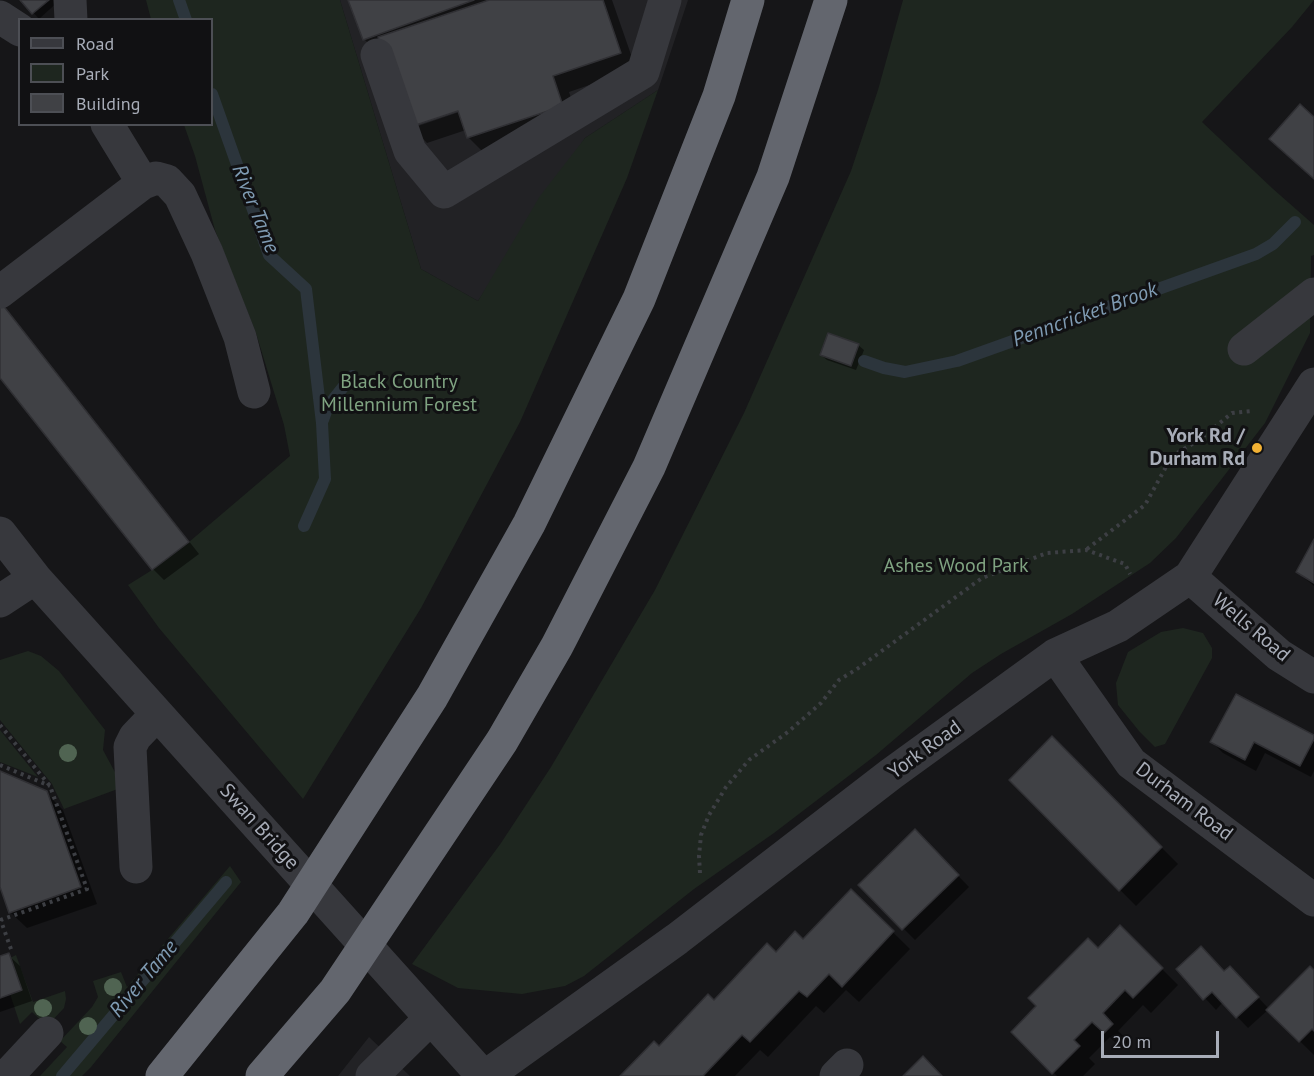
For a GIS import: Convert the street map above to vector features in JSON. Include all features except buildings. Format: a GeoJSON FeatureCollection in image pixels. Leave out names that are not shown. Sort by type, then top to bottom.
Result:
{"type":"FeatureCollection","features":[{"type":"Feature","properties":{"kind":"highway"},"geometry":{"type":"LineString","coordinates":[[162,1076],[293,913],[432,697],[529,524],[639,298],[719,96],[748,0]]}},
{"type":"Feature","properties":{"kind":"highway"},"geometry":{"type":"LineString","coordinates":[[262,1076],[335,991],[502,741],[557,646],[649,467],[772,177],[831,0]]}},
{"type":"Feature","properties":{"kind":"street"},"geometry":{"type":"LineString","coordinates":[[70,0],[71,18]]}},
{"type":"Feature","properties":{"kind":"street"},"geometry":{"type":"LineString","coordinates":[[377,55],[410,151],[444,192],[643,72],[665,0]]}},
{"type":"Feature","properties":{"kind":"street"},"geometry":{"type":"LineString","coordinates":[[0,17],[18,29]]}},
{"type":"Feature","properties":{"kind":"street"},"geometry":{"type":"LineString","coordinates":[[108,126],[143,183]]}},
{"type":"Feature","properties":{"kind":"street"},"geometry":{"type":"LineString","coordinates":[[0,292],[143,183],[156,178],[167,181],[180,195],[230,309],[240,337],[254,392]]}},
{"type":"Feature","properties":{"kind":"street"},"geometry":{"type":"LineString","coordinates":[[1244,349],[1314,294]]}},
{"type":"Feature","properties":{"kind":"street","name":"York Road"},"geometry":{"type":"LineString","coordinates":[[474,1072],[677,939],[891,774],[1055,655],[1118,626],[1190,577],[1314,384]]}},
{"type":"Feature","properties":{"kind":"street","name":"Swan Bridge"},"geometry":{"type":"LineString","coordinates":[[0,533],[35,578],[431,1018],[474,1072]]}},
{"type":"Feature","properties":{"kind":"street","name":"Wells Road"},"geometry":{"type":"LineString","coordinates":[[1190,577],[1279,655],[1314,676]]}},
{"type":"Feature","properties":{"kind":"street"},"geometry":{"type":"LineString","coordinates":[[0,601],[35,578]]}},
{"type":"Feature","properties":{"kind":"street","name":"Durham Road"},"geometry":{"type":"LineString","coordinates":[[1055,655],[1131,763],[1314,900]]}},
{"type":"Feature","properties":{"kind":"street"},"geometry":{"type":"LineString","coordinates":[[136,867],[130,747],[135,736],[157,714]]}},
{"type":"Feature","properties":{"kind":"street"},"geometry":{"type":"LineString","coordinates":[[372,1076],[431,1018]]}},
{"type":"Feature","properties":{"kind":"street"},"geometry":{"type":"LineString","coordinates":[[7,1076],[47,1033]]}},
{"type":"Feature","properties":{"kind":"path"},"geometry":{"type":"LineString","coordinates":[[1086,549],[1146,505],[1172,456],[1199,440],[1232,413],[1254,411]]}},
{"type":"Feature","properties":{"kind":"path"},"geometry":{"type":"LineString","coordinates":[[704,880],[700,874],[701,835],[709,815],[726,787],[749,760],[788,732],[821,703],[839,680],[982,578],[1047,553],[1086,549],[1125,564]]}},
{"type":"Feature","properties":{"kind":"path"},"geometry":{"type":"LineString","coordinates":[[0,724],[50,786],[87,889],[1,919],[12,952]]}},
{"type":"Feature","properties":{"kind":"path"},"geometry":{"type":"LineString","coordinates":[[0,765],[50,786]]}},
{"type":"Feature","properties":{"kind":"shaded area"},"geometry":{"type":"Polygon","coordinates":[[[340,0],[688,0],[658,90],[585,138],[478,301],[421,269],[340,0]]]}},
{"type":"Feature","properties":{"kind":"shaded area"},"geometry":{"type":"Polygon","coordinates":[[[369,1037],[410,1076],[338,1076],[369,1037]]]}},
{"type":"Feature","properties":{"kind":"green space","name":"Black Country Millennium Forest"},"geometry":{"type":"Polygon","coordinates":[[[146,0],[340,0],[421,269],[478,301],[540,196],[585,138],[658,90],[627,178],[520,422],[421,608],[303,799],[159,628],[128,585],[189,542],[290,456],[284,425],[256,333],[215,230],[184,126],[213,126],[213,18],[151,18],[146,0]]]}},
{"type":"Feature","properties":{"kind":"green space","name":"Ashes Wood Park"},"geometry":{"type":"Polygon","coordinates":[[[903,0],[1314,0],[1292,27],[1202,122],[1314,225],[1314,255],[1311,256],[1310,333],[1265,423],[1176,538],[1150,563],[1072,614],[972,673],[876,755],[774,833],[694,889],[584,976],[565,986],[522,994],[458,988],[412,964],[501,843],[551,767],[655,590],[744,413],[851,171],[878,90],[903,0]]]}},
{"type":"Feature","properties":{"kind":"green space"},"geometry":{"type":"Polygon","coordinates":[[[1183,628],[1203,633],[1212,648],[1212,658],[1165,744],[1155,747],[1118,705],[1116,683],[1128,652],[1161,632],[1183,628]]]}},
{"type":"Feature","properties":{"kind":"green space"},"geometry":{"type":"Polygon","coordinates":[[[28,651],[41,656],[59,671],[105,730],[103,750],[123,787],[64,809],[52,784],[0,720],[0,660],[28,651]]]}},
{"type":"Feature","properties":{"kind":"green space"},"geometry":{"type":"Polygon","coordinates":[[[0,730],[38,777],[0,762],[0,730]]]}},
{"type":"Feature","properties":{"kind":"green space"},"geometry":{"type":"Polygon","coordinates":[[[230,866],[241,882],[91,1067],[82,1076],[40,1076],[67,1047],[60,1041],[92,1007],[98,997],[93,981],[121,972],[127,987],[230,866]]]}},
{"type":"Feature","properties":{"kind":"green space"},"geometry":{"type":"Polygon","coordinates":[[[16,955],[33,1002],[65,991],[64,1008],[47,1026],[32,1012],[20,1024],[10,994],[10,958],[16,955]]]}},
{"type":"Feature","properties":{"kind":"waterway","name":"River Tame"},"geometry":{"type":"LineString","coordinates":[[179,0],[185,18]]}},
{"type":"Feature","properties":{"kind":"waterway","name":"River Tame"},"geometry":{"type":"LineString","coordinates":[[213,97],[269,255],[306,289],[322,423],[325,479],[304,526]]}},
{"type":"Feature","properties":{"kind":"waterway","name":"Penncricket Brook"},"geometry":{"type":"LineString","coordinates":[[864,361],[905,372],[957,361],[1256,254],[1273,244],[1295,222]]}},
{"type":"Feature","properties":{"kind":"waterway","name":"Penncricket Brook"},"geometry":{"type":"LineString","coordinates":[[323,420],[328,406],[352,376]]}},
{"type":"Feature","properties":{"kind":"waterway","name":"River Tame"},"geometry":{"type":"LineString","coordinates":[[62,1076],[226,882]]}},
{"type":"Feature","properties":{"kind":"place","name":"York Rd / Durham Rd"},"geometry":{"type":"Point","coordinates":[1257,448]}}]}
